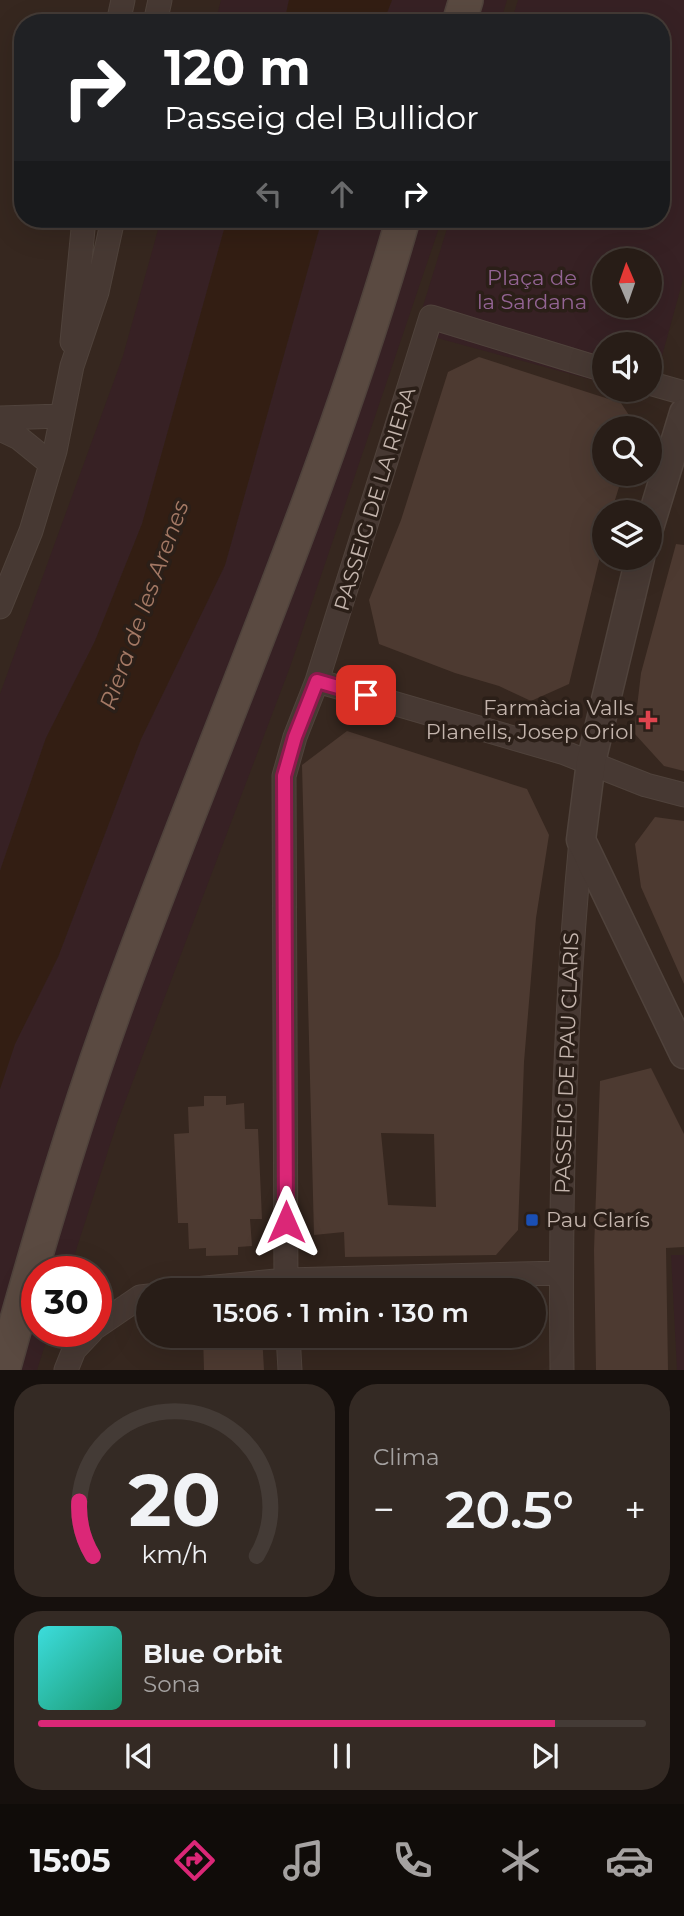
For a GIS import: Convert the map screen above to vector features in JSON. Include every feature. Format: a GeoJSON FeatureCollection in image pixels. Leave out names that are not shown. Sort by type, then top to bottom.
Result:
{"type":"FeatureCollection","features":[{"type":"Feature","properties":{"kind":"main road"},"geometry":{"type":"LineString","coordinates":[[3,1370],[48,1213],[124,985],[256,647],[345,409],[400,228]]}},
{"type":"Feature","properties":{"kind":"street"},"geometry":{"type":"LineString","coordinates":[[72,366],[73,311],[83,228]]}},
{"type":"Feature","properties":{"kind":"street"},"geometry":{"type":"LineString","coordinates":[[0,607],[31,531],[51,464],[72,366],[97,292],[111,228]]}},
{"type":"Feature","properties":{"kind":"street","name":"PASSEIG DE LA RIERA"},"geometry":{"type":"LineString","coordinates":[[286,1278],[284,776],[295,737],[317,681],[431,317],[592,366]]}},
{"type":"Feature","properties":{"kind":"street"},"geometry":{"type":"LineString","coordinates":[[662,387],[684,393]]}},
{"type":"Feature","properties":{"kind":"street"},"geometry":{"type":"LineString","coordinates":[[658,500],[684,413]]}},
{"type":"Feature","properties":{"kind":"street"},"geometry":{"type":"LineString","coordinates":[[0,418],[60,423]]}},
{"type":"Feature","properties":{"kind":"street"},"geometry":{"type":"LineString","coordinates":[[0,429],[19,438],[51,464]]}},
{"type":"Feature","properties":{"kind":"street"},"geometry":{"type":"LineString","coordinates":[[637,570],[591,762],[581,840],[684,1054]]}},
{"type":"Feature","properties":{"kind":"street"},"geometry":{"type":"LineString","coordinates":[[317,681],[591,762],[646,785],[684,795]]}},
{"type":"Feature","properties":{"kind":"street","name":"PASSEIG DE PAU CLARIS"},"geometry":{"type":"LineString","coordinates":[[562,1370],[563,1090],[570,957],[581,840]]}},
{"type":"Feature","properties":{"kind":"street"},"geometry":{"type":"LineString","coordinates":[[446,1278],[561,1273]]}},
{"type":"Feature","properties":{"kind":"street"},"geometry":{"type":"LineString","coordinates":[[112,1316],[136,1300]]}},
{"type":"Feature","properties":{"kind":"street"},"geometry":{"type":"LineString","coordinates":[[66,1370],[77,1347]]}},
{"type":"Feature","properties":{"kind":"street"},"geometry":{"type":"LineString","coordinates":[[288,1348],[289,1370]]}},
{"type":"Feature","properties":{"kind":"green space"},"geometry":{"type":"Polygon","coordinates":[[[221,0],[289,0],[286,14],[217,14],[221,0]]]}},
{"type":"Feature","properties":{"kind":"green space"},"geometry":{"type":"Polygon","coordinates":[[[392,0],[507,0],[503,14],[387,14],[392,0]]]}},
{"type":"Feature","properties":{"kind":"green space","name":"Plaça de la Sardana"},"geometry":{"type":"Polygon","coordinates":[[[518,0],[684,0],[684,276],[662,356],[662,332],[592,332],[592,380],[415,332],[447,228],[670,228],[670,14],[514,14],[518,0]]]}},
{"type":"Feature","properties":{"kind":"green space"},"geometry":{"type":"Polygon","coordinates":[[[159,228],[224,228],[142,524],[95,641],[46,738],[0,871],[0,694],[123,356],[159,228]]]}},
{"type":"Feature","properties":{"kind":"green space"},"geometry":{"type":"Polygon","coordinates":[[[319,228],[439,228],[290,667],[117,1123],[74,1256],[21,1256],[21,1347],[44,1347],[37,1370],[0,1370],[0,1089],[15,1044],[58,957],[141,739],[225,565],[319,228]]]}},
{"type":"Feature","properties":{"kind":"green space"},"geometry":{"type":"Polygon","coordinates":[[[671,1255],[684,1255],[684,1370],[677,1370],[671,1255]]]}},
{"type":"Feature","properties":{"kind":"water"},"geometry":{"type":"Polygon","coordinates":[[[289,0],[392,0],[387,14],[286,14],[289,0]]]}},
{"type":"Feature","properties":{"kind":"water","name":"Riera de les Arenes"},"geometry":{"type":"Polygon","coordinates":[[[224,228],[319,228],[225,565],[141,739],[58,957],[15,1044],[0,1089],[0,871],[46,738],[95,641],[142,524],[224,228]]]}},
{"type":"Feature","properties":{"kind":"building"},"geometry":{"type":"Polygon","coordinates":[[[479,357],[592,394],[592,402],[621,403],[630,416],[592,416],[592,486],[619,486],[615,500],[592,500],[592,570],[597,570],[569,684],[531,701],[499,686],[455,673],[379,644],[369,600],[401,520],[448,372],[479,357]]]}},
{"type":"Feature","properties":{"kind":"building"},"geometry":{"type":"Polygon","coordinates":[[[676,544],[684,545],[684,771],[664,766],[634,733],[641,673],[676,544]]]}},
{"type":"Feature","properties":{"kind":"building"},"geometry":{"type":"Polygon","coordinates":[[[347,731],[527,789],[549,835],[536,918],[524,1062],[518,1230],[496,1255],[345,1257],[344,1232],[314,1235],[302,765],[347,731]],[[381,1133],[388,1205],[436,1207],[434,1134],[381,1133]]]}},
{"type":"Feature","properties":{"kind":"building"},"geometry":{"type":"Polygon","coordinates":[[[655,817],[684,821],[684,984],[641,887],[635,844],[655,817]]]}},
{"type":"Feature","properties":{"kind":"building"},"geometry":{"type":"Polygon","coordinates":[[[651,1068],[684,1134],[684,1247],[666,1248],[668,1370],[596,1370],[594,1250],[600,1081],[651,1068]]]}},
{"type":"Feature","properties":{"kind":"building"},"geometry":{"type":"Polygon","coordinates":[[[204,1096],[226,1096],[226,1105],[244,1103],[245,1129],[258,1129],[262,1219],[250,1219],[252,1246],[238,1247],[238,1255],[206,1256],[206,1248],[189,1249],[188,1223],[178,1223],[174,1134],[189,1133],[188,1107],[204,1106],[204,1096]]]}},
{"type":"Feature","properties":{"kind":"building"},"geometry":{"type":"Polygon","coordinates":[[[203,1348],[263,1348],[264,1370],[204,1370],[203,1348]]]}},
{"type":"Feature","properties":{"kind":"place","name":"Farmàcia Valls Planells, Josep Oriol"},"geometry":{"type":"Point","coordinates":[648,720]}},
{"type":"Feature","properties":{"kind":"place","name":"Pau Clarís"},"geometry":{"type":"Point","coordinates":[532,1220]}},
{"type":"Feature","properties":{"kind":"route"},"geometry":{"type":"LineString","coordinates":[[286,1222],[284,776],[295,737],[317,681],[366,695]]}}]}
